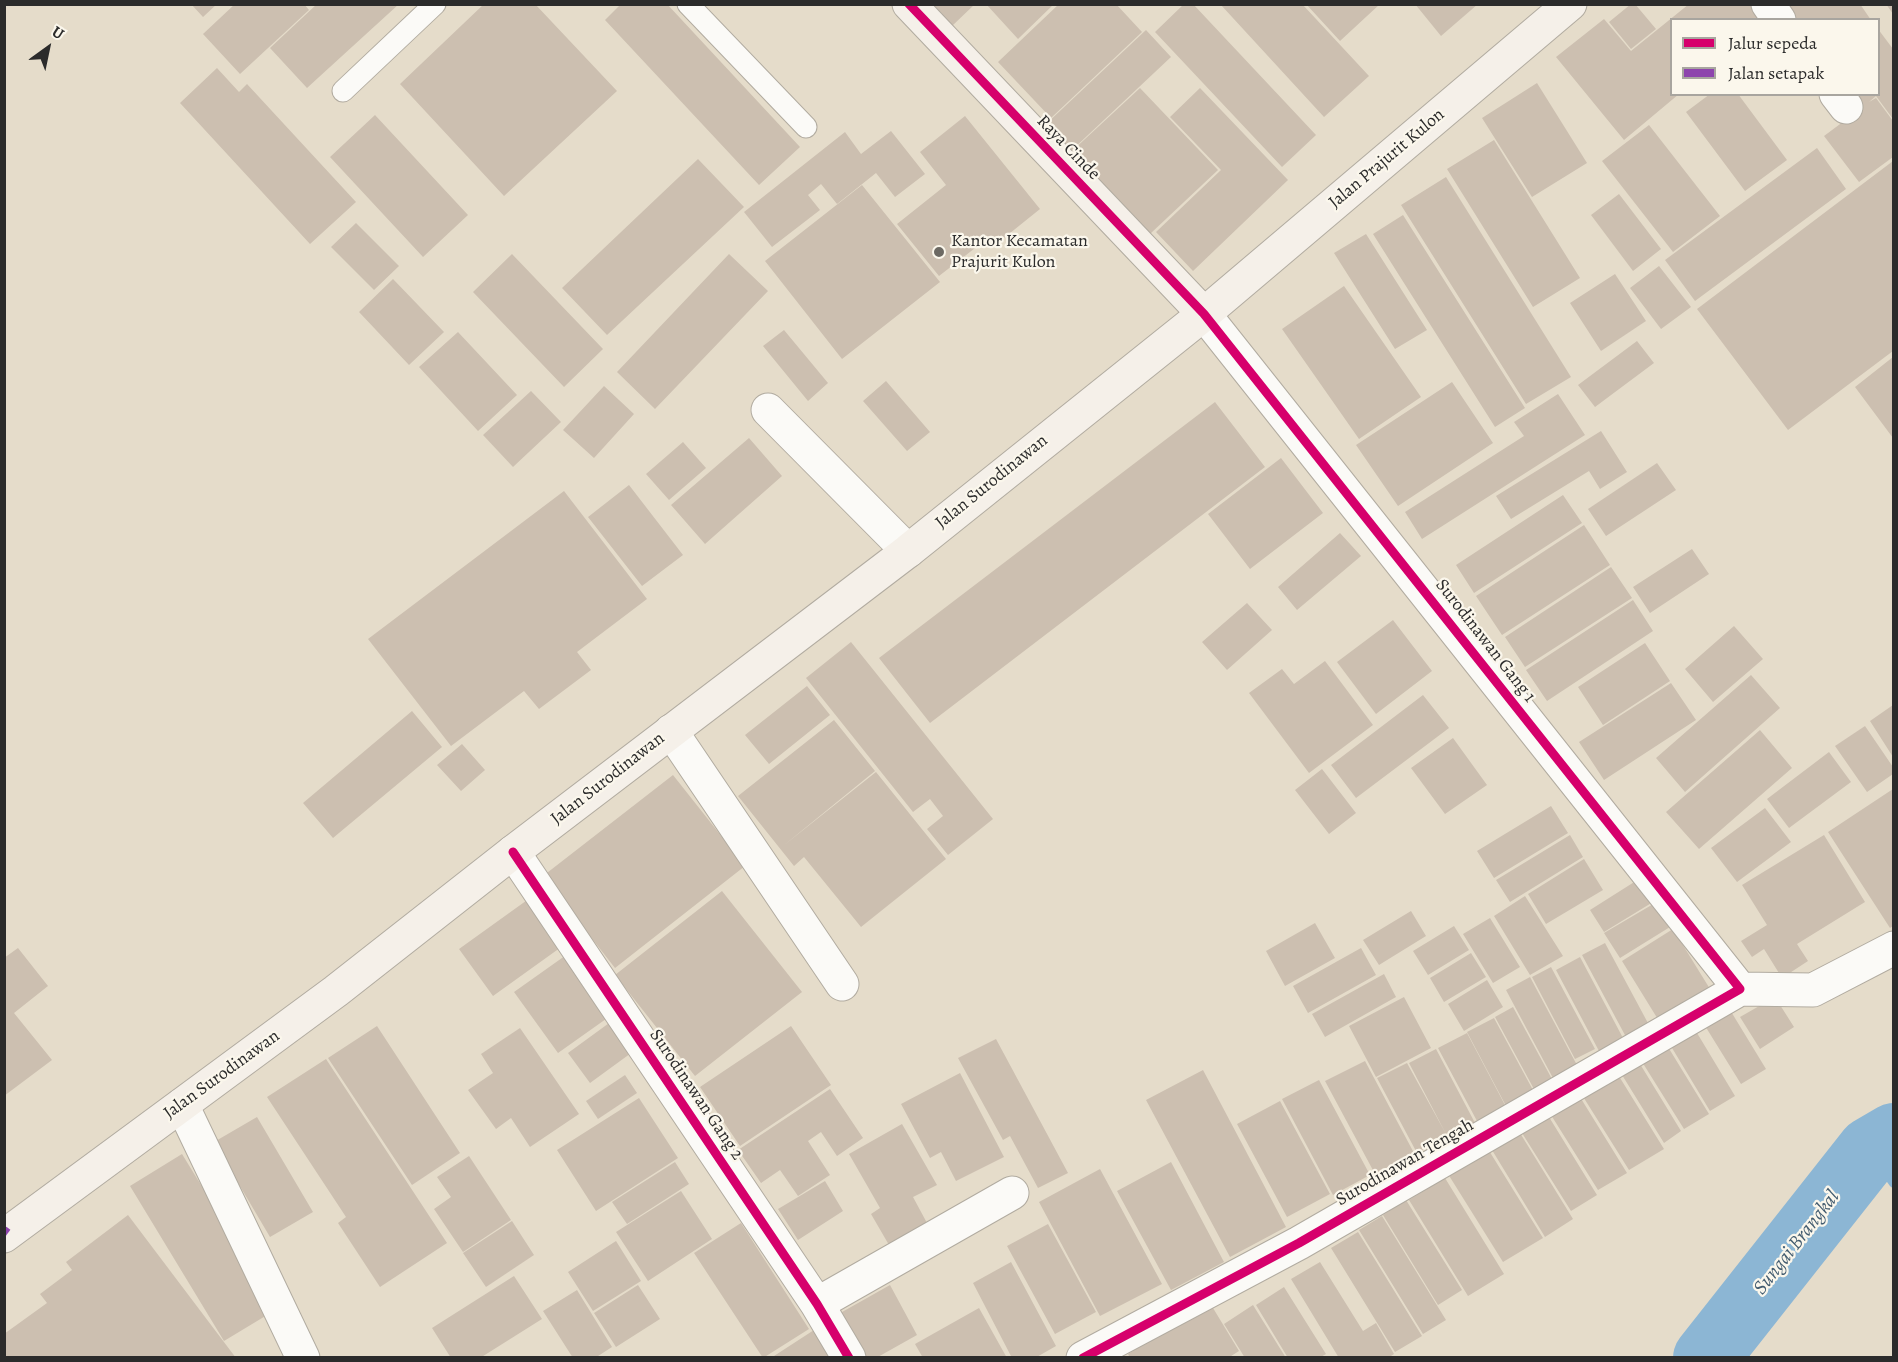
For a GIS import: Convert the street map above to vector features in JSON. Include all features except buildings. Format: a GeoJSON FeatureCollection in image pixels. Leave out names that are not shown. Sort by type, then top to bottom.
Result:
{"type":"FeatureCollection","features":[{"type":"Feature","properties":{"kind":"main road","name":"Raya Cinde"},"geometry":{"type":"LineString","coordinates":[[909,4],[1204,314]]}},
{"type":"Feature","properties":{"kind":"main road","name":"Jalan Prajurit Kulon"},"geometry":{"type":"LineString","coordinates":[[1204,314],[1570,4]]}},
{"type":"Feature","properties":{"kind":"main road","name":"Jalan Surodinawan"},"geometry":{"type":"LineString","coordinates":[[4,1236],[336,991],[513,852],[908,551],[1204,314]]}},
{"type":"Feature","properties":{"kind":"street"},"geometry":{"type":"LineString","coordinates":[[1768,4],[1778,18]]}},
{"type":"Feature","properties":{"kind":"street","name":"Surodinawan Gang 1"},"geometry":{"type":"LineString","coordinates":[[1204,314],[1740,989]]}},
{"type":"Feature","properties":{"kind":"street"},"geometry":{"type":"LineString","coordinates":[[768,410],[908,551]]}},
{"type":"Feature","properties":{"kind":"street"},"geometry":{"type":"LineString","coordinates":[[671,731],[842,984]]}},
{"type":"Feature","properties":{"kind":"street","name":"Surodinawan Gang 2"},"geometry":{"type":"LineString","coordinates":[[513,852],[817,1304],[849,1358]]}},
{"type":"Feature","properties":{"kind":"street"},"geometry":{"type":"LineString","coordinates":[[1740,989],[1813,990],[1893,948]]}},
{"type":"Feature","properties":{"kind":"street","name":"Surodinawan Tengah"},"geometry":{"type":"LineString","coordinates":[[1083,1358],[1299,1243],[1740,989]]}},
{"type":"Feature","properties":{"kind":"street"},"geometry":{"type":"LineString","coordinates":[[182,1106],[303,1358]]}},
{"type":"Feature","properties":{"kind":"street"},"geometry":{"type":"LineString","coordinates":[[817,1304],[1012,1193]]}},
{"type":"Feature","properties":{"kind":"lane"},"geometry":{"type":"LineString","coordinates":[[343,91],[435,4]]}},
{"type":"Feature","properties":{"kind":"lane"},"geometry":{"type":"LineString","coordinates":[[688,4],[807,127]]}},
{"type":"Feature","properties":{"kind":"waterway","name":"Sungai Brangkal"},"geometry":{"type":"LineString","coordinates":[[1706,1358],[1870,1150],[1894,1136]]}},
{"type":"Feature","properties":{"kind":"waterway"},"geometry":{"type":"LineString","coordinates":[[1870,1150],[1894,1183]]}},
{"type":"Feature","properties":{"kind":"marked path"},"geometry":{"type":"LineString","coordinates":[[4,1230],[8,1233]]}},
{"type":"Feature","properties":{"kind":"cycle path"},"geometry":{"type":"LineString","coordinates":[[909,4],[1204,314],[1740,989],[1299,1243],[1083,1358]]}},
{"type":"Feature","properties":{"kind":"cycle path"},"geometry":{"type":"LineString","coordinates":[[513,852],[817,1304],[849,1358]]}},
{"type":"Feature","properties":{"kind":"place","name":"Kantor Kecamatan Prajurit Kulon"},"geometry":{"type":"Point","coordinates":[939,252]}}]}
